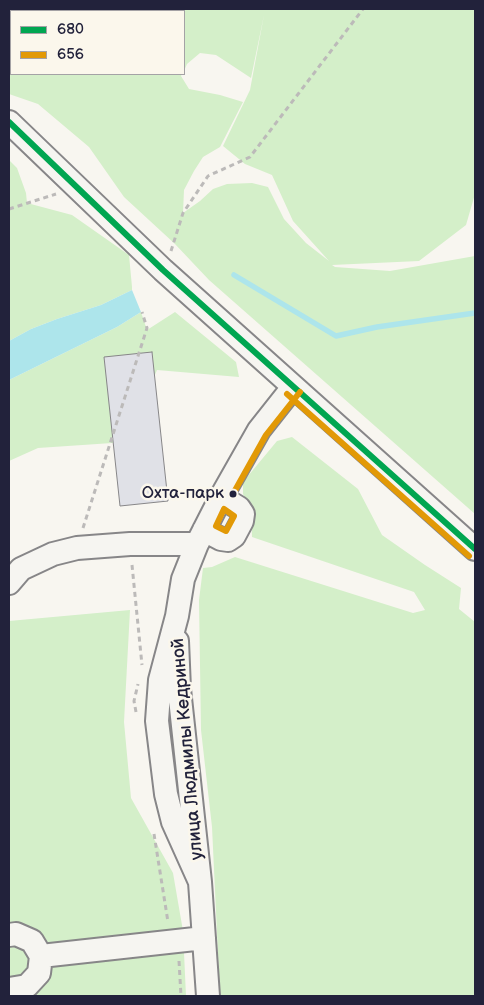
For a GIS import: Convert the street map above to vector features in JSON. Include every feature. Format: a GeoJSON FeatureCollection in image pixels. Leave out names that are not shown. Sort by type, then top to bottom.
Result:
{"type":"FeatureCollection","features":[{"type":"Feature","properties":{"kind":"street"},"geometry":{"type":"LineString","coordinates":[[9,122],[163,270],[475,549]]}},
{"type":"Feature","properties":{"kind":"street","name":"улица Людмилы Кедриной"},"geometry":{"type":"LineString","coordinates":[[208,996],[200,882],[173,822],[166,794],[157,721],[160,680],[177,616],[183,579],[201,537],[259,430],[293,387]]}},
{"type":"Feature","properties":{"kind":"street"},"geometry":{"type":"LineString","coordinates":[[9,583],[22,569],[53,554],[77,548],[201,537],[228,540],[234,536],[242,521],[243,514],[239,508],[221,497]]}},
{"type":"Feature","properties":{"kind":"street"},"geometry":{"type":"LineString","coordinates":[[9,935],[16,934],[32,941],[41,956],[39,973],[27,986],[9,989]]}},
{"type":"Feature","properties":{"kind":"street"},"geometry":{"type":"LineString","coordinates":[[41,956],[204,938]]}},
{"type":"Feature","properties":{"kind":"path"},"geometry":{"type":"LineString","coordinates":[[163,270],[175,244],[183,213],[208,176],[250,157],[364,9]]}},
{"type":"Feature","properties":{"kind":"path"},"geometry":{"type":"LineString","coordinates":[[9,209],[79,188]]}},
{"type":"Feature","properties":{"kind":"path"},"geometry":{"type":"LineString","coordinates":[[77,548],[148,328],[142,312]]}},
{"type":"Feature","properties":{"kind":"green space"},"geometry":{"type":"Polygon","coordinates":[[[9,9],[475,9],[475,194],[466,225],[419,261],[332,265],[335,267],[390,271],[475,256],[475,514],[209,280],[175,244],[124,197],[89,147],[38,104],[9,94],[9,9]],[[10,10],[10,75],[182,75],[189,89],[243,102],[220,147],[203,157],[194,171],[184,190],[183,213],[213,189],[227,184],[252,183],[268,187],[284,219],[306,243],[329,261],[293,221],[272,175],[245,164],[223,146],[250,90],[264,15],[251,78],[216,55],[200,53],[187,64],[185,69],[185,10],[10,10]]]}},
{"type":"Feature","properties":{"kind":"green space"},"geometry":{"type":"Polygon","coordinates":[[[9,160],[17,168],[26,193],[27,203],[72,215],[129,255],[132,290],[101,305],[31,329],[9,341],[9,160]]]}},
{"type":"Feature","properties":{"kind":"green space"},"geometry":{"type":"Polygon","coordinates":[[[141,312],[147,330],[175,312],[236,362],[239,377],[157,370],[127,442],[38,448],[9,461],[9,380],[117,327],[141,312]]]}},
{"type":"Feature","properties":{"kind":"green space"},"geometry":{"type":"Polygon","coordinates":[[[292,437],[358,489],[382,535],[461,588],[459,609],[475,622],[475,996],[220,996],[212,827],[201,730],[199,600],[203,568],[212,567],[235,557],[413,613],[425,610],[414,592],[252,537],[251,509],[243,494],[243,482],[277,441],[292,437]]]}},
{"type":"Feature","properties":{"kind":"green space"},"geometry":{"type":"Polygon","coordinates":[[[130,610],[124,722],[131,798],[173,873],[183,931],[186,996],[9,996],[9,621],[130,610]]]}},
{"type":"Feature","properties":{"kind":"water"},"geometry":{"type":"Polygon","coordinates":[[[132,290],[141,312],[117,327],[9,380],[9,341],[31,329],[101,305],[132,290]]]}},
{"type":"Feature","properties":{"kind":"building"},"geometry":{"type":"Polygon","coordinates":[[[152,352],[168,501],[120,506],[104,357],[152,352]]]}},
{"type":"Feature","properties":{"kind":"waterway"},"geometry":{"type":"LineString","coordinates":[[234,275],[336,336],[377,327],[475,313]]}},
{"type":"Feature","properties":{"kind":"transit line","name":"680"},"geometry":{"type":"LineString","coordinates":[[9,122],[163,270],[475,549]]}},
{"type":"Feature","properties":{"kind":"transit line","name":"656"},"geometry":{"type":"LineString","coordinates":[[233,494],[266,435],[300,392]]}},
{"type":"Feature","properties":{"kind":"transit line","name":"656"},"geometry":{"type":"LineString","coordinates":[[287,394],[469,556]]}},
{"type":"Feature","properties":{"kind":"transit line","name":"656"},"geometry":{"type":"LineString","coordinates":[[224,509],[234,516],[226,531],[216,526],[224,509]]}},
{"type":"Feature","properties":{"kind":"place","name":"Охта-парк"},"geometry":{"type":"Point","coordinates":[233,494]}}]}
